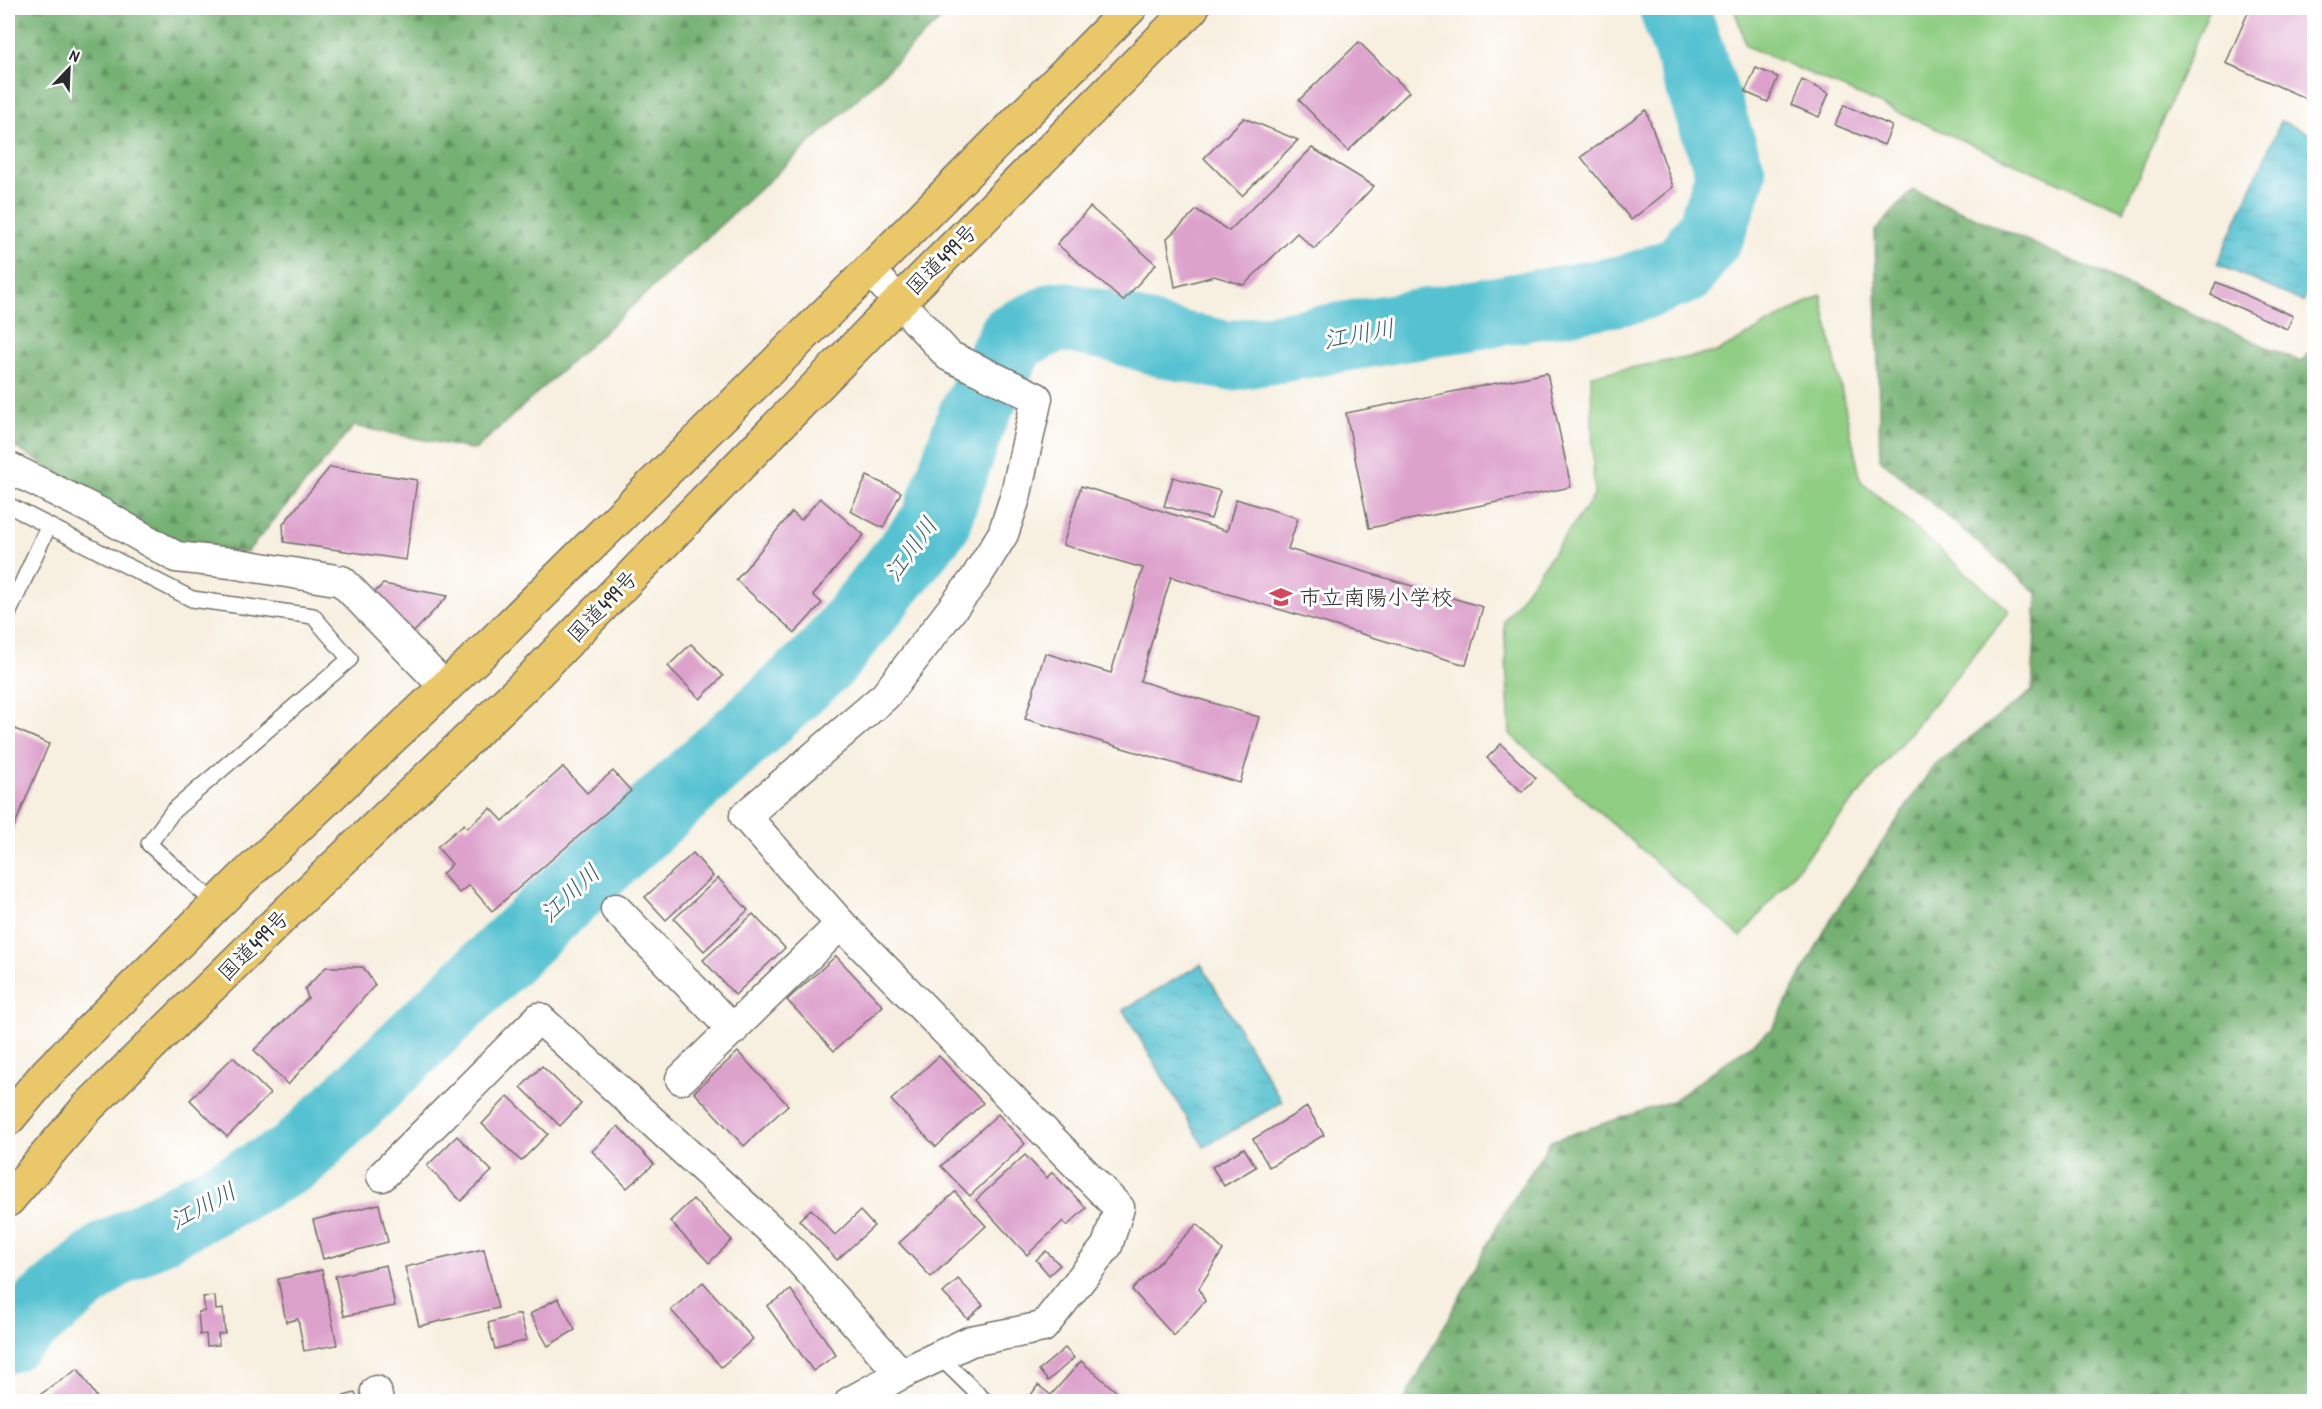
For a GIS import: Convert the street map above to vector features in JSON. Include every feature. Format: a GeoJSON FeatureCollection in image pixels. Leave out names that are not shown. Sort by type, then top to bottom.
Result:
{"type":"FeatureCollection","features":[{"type":"Feature","properties":{"kind":"highway","name":"国道499号"},"geometry":{"type":"LineString","coordinates":[[8,1119],[48,1072],[242,879],[445,687],[870,270],[1130,8]]}},
{"type":"Feature","properties":{"kind":"highway","name":"国道499号"},"geometry":{"type":"LineString","coordinates":[[8,1200],[87,1108],[283,916],[528,682],[898,303],[1192,8]]}},
{"type":"Feature","properties":{"kind":"street"},"geometry":{"type":"LineString","coordinates":[[850,1401],[971,1341],[1043,1327],[1107,1246],[1119,1208],[841,924],[745,816],[885,696],[975,579],[1003,534],[1015,498],[1036,398],[949,356],[870,270]]}},
{"type":"Feature","properties":{"kind":"street"},"geometry":{"type":"LineString","coordinates":[[8,467],[102,514],[176,557],[231,563],[342,581],[445,687]]}},
{"type":"Feature","properties":{"kind":"street"},"geometry":{"type":"LineString","coordinates":[[616,909],[733,1030]]}},
{"type":"Feature","properties":{"kind":"street"},"geometry":{"type":"LineString","coordinates":[[681,1079],[841,924]]}},
{"type":"Feature","properties":{"kind":"street"},"geometry":{"type":"LineString","coordinates":[[382,1176],[539,1018],[782,1240],[901,1374]]}},
{"type":"Feature","properties":{"kind":"lane"},"geometry":{"type":"LineString","coordinates":[[8,505],[192,599],[313,616],[350,659],[173,811],[148,844],[217,905]]}},
{"type":"Feature","properties":{"kind":"lane"},"geometry":{"type":"LineString","coordinates":[[8,614],[48,527]]}},
{"type":"Feature","properties":{"kind":"lane"},"geometry":{"type":"LineString","coordinates":[[939,1356],[986,1401]]}},
{"type":"Feature","properties":{"kind":"green space"},"geometry":{"type":"Polygon","coordinates":[[[8,8],[952,8],[833,122],[475,450],[354,426],[247,552],[177,546],[8,443],[8,8]]]}},
{"type":"Feature","properties":{"kind":"green space"},"geometry":{"type":"Polygon","coordinates":[[[1734,8],[2210,8],[2124,211],[1746,46],[1734,8]]]}},
{"type":"Feature","properties":{"kind":"green space"},"geometry":{"type":"Polygon","coordinates":[[[1913,190],[2301,362],[2314,346],[2314,1401],[1404,1401],[1505,1212],[1551,1141],[1672,1101],[1772,1029],[1832,917],[1934,765],[2032,691],[2037,593],[1880,459],[1875,231],[1913,190]]]}},
{"type":"Feature","properties":{"kind":"green space"},"geometry":{"type":"Polygon","coordinates":[[[1821,295],[1861,481],[2010,611],[1741,937],[1510,734],[1504,621],[1594,496],[1591,375],[1717,352],[1821,295]]]}},
{"type":"Feature","properties":{"kind":"water"},"geometry":{"type":"Polygon","coordinates":[[[2281,121],[2314,136],[2314,277],[2303,302],[2217,264],[2281,121]]]}},
{"type":"Feature","properties":{"kind":"water"},"geometry":{"type":"Polygon","coordinates":[[[1201,964],[1282,1102],[1204,1147],[1123,1010],[1201,964]]]}},
{"type":"Feature","properties":{"kind":"building"},"geometry":{"type":"Polygon","coordinates":[[[2250,8],[2314,8],[2314,102],[2226,63],[2250,8]]]}},
{"type":"Feature","properties":{"kind":"building"},"geometry":{"type":"Polygon","coordinates":[[[1359,42],[1409,92],[1348,151],[1299,100],[1359,42]]]}},
{"type":"Feature","properties":{"kind":"building"},"geometry":{"type":"Polygon","coordinates":[[[1756,68],[1778,77],[1768,102],[1745,92],[1756,68]]]}},
{"type":"Feature","properties":{"kind":"building"},"geometry":{"type":"Polygon","coordinates":[[[1802,80],[1829,93],[1819,117],[1791,105],[1802,80]]]}},
{"type":"Feature","properties":{"kind":"building"},"geometry":{"type":"Polygon","coordinates":[[[1844,105],[1892,126],[1884,145],[1835,125],[1844,105]]]}},
{"type":"Feature","properties":{"kind":"building"},"geometry":{"type":"Polygon","coordinates":[[[1646,110],[1673,187],[1631,220],[1581,157],[1646,110]]]}},
{"type":"Feature","properties":{"kind":"building"},"geometry":{"type":"Polygon","coordinates":[[[1244,118],[1298,140],[1242,196],[1204,158],[1244,118]]]}},
{"type":"Feature","properties":{"kind":"building"},"geometry":{"type":"Polygon","coordinates":[[[1312,148],[1374,186],[1314,249],[1297,233],[1244,285],[1214,276],[1175,287],[1167,238],[1197,210],[1229,231],[1312,148]]]}},
{"type":"Feature","properties":{"kind":"building"},"geometry":{"type":"Polygon","coordinates":[[[1090,207],[1156,264],[1123,301],[1057,244],[1090,207]]]}},
{"type":"Feature","properties":{"kind":"building"},"geometry":{"type":"Polygon","coordinates":[[[2216,282],[2293,316],[2287,329],[2211,295],[2216,282]]]}},
{"type":"Feature","properties":{"kind":"building"},"geometry":{"type":"Polygon","coordinates":[[[1547,373],[1571,487],[1369,528],[1346,413],[1547,373]]]}},
{"type":"Feature","properties":{"kind":"building"},"geometry":{"type":"Polygon","coordinates":[[[330,467],[417,480],[406,560],[284,542],[283,524],[330,467]]]}},
{"type":"Feature","properties":{"kind":"building"},"geometry":{"type":"Polygon","coordinates":[[[867,476],[901,492],[883,528],[850,511],[867,476]]]}},
{"type":"Feature","properties":{"kind":"building"},"geometry":{"type":"Polygon","coordinates":[[[1173,477],[1220,491],[1211,519],[1164,506],[1173,477]]]}},
{"type":"Feature","properties":{"kind":"building"},"geometry":{"type":"Polygon","coordinates":[[[1081,486],[1227,531],[1236,499],[1298,518],[1288,549],[1483,607],[1466,665],[1171,577],[1140,681],[1259,717],[1240,783],[1025,719],[1045,653],[1111,673],[1143,568],[1063,545],[1081,486]]]}},
{"type":"Feature","properties":{"kind":"building"},"geometry":{"type":"Polygon","coordinates":[[[820,498],[864,535],[813,595],[822,603],[795,633],[736,580],[792,512],[801,520],[820,498]]]}},
{"type":"Feature","properties":{"kind":"building"},"geometry":{"type":"Polygon","coordinates":[[[383,584],[448,596],[414,632],[374,593],[383,584]]]}},
{"type":"Feature","properties":{"kind":"building"},"geometry":{"type":"Polygon","coordinates":[[[691,644],[723,676],[700,699],[668,666],[691,644]]]}},
{"type":"Feature","properties":{"kind":"building"},"geometry":{"type":"Polygon","coordinates":[[[8,726],[49,744],[8,841],[8,726]]]}},
{"type":"Feature","properties":{"kind":"building"},"geometry":{"type":"Polygon","coordinates":[[[1501,744],[1536,778],[1522,792],[1487,758],[1501,744]]]}},
{"type":"Feature","properties":{"kind":"building"},"geometry":{"type":"Polygon","coordinates":[[[563,767],[587,793],[613,771],[631,791],[492,911],[469,885],[459,893],[442,874],[452,864],[437,847],[464,824],[467,828],[491,808],[503,821],[563,767]]]}},
{"type":"Feature","properties":{"kind":"building"},"geometry":{"type":"Polygon","coordinates":[[[693,853],[713,876],[666,920],[645,897],[693,853]]]}},
{"type":"Feature","properties":{"kind":"building"},"geometry":{"type":"Polygon","coordinates":[[[718,878],[748,910],[704,951],[674,919],[718,878]]]}},
{"type":"Feature","properties":{"kind":"building"},"geometry":{"type":"Polygon","coordinates":[[[753,914],[785,948],[735,995],[703,960],[753,914]]]}},
{"type":"Feature","properties":{"kind":"building"},"geometry":{"type":"Polygon","coordinates":[[[836,956],[883,1006],[834,1051],[787,1000],[836,956]]]}},
{"type":"Feature","properties":{"kind":"building"},"geometry":{"type":"Polygon","coordinates":[[[326,967],[363,967],[375,985],[288,1085],[254,1050],[308,998],[305,989],[326,967]]]}},
{"type":"Feature","properties":{"kind":"building"},"geometry":{"type":"Polygon","coordinates":[[[738,1052],[788,1105],[744,1146],[694,1092],[738,1052]]]}},
{"type":"Feature","properties":{"kind":"building"},"geometry":{"type":"Polygon","coordinates":[[[939,1056],[983,1103],[936,1147],[891,1100],[939,1056]]]}},
{"type":"Feature","properties":{"kind":"building"},"geometry":{"type":"Polygon","coordinates":[[[233,1057],[270,1094],[227,1137],[190,1100],[233,1057]]]}},
{"type":"Feature","properties":{"kind":"building"},"geometry":{"type":"Polygon","coordinates":[[[542,1066],[581,1104],[560,1126],[521,1087],[542,1066]]]}},
{"type":"Feature","properties":{"kind":"building"},"geometry":{"type":"Polygon","coordinates":[[[508,1096],[548,1134],[521,1161],[482,1124],[508,1096]]]}},
{"type":"Feature","properties":{"kind":"building"},"geometry":{"type":"Polygon","coordinates":[[[1307,1107],[1324,1135],[1269,1167],[1253,1139],[1307,1107]]]}},
{"type":"Feature","properties":{"kind":"building"},"geometry":{"type":"Polygon","coordinates":[[[998,1114],[1025,1144],[970,1196],[941,1166],[998,1114]]]}},
{"type":"Feature","properties":{"kind":"building"},"geometry":{"type":"Polygon","coordinates":[[[618,1126],[654,1164],[627,1188],[592,1151],[618,1126]]]}},
{"type":"Feature","properties":{"kind":"building"},"geometry":{"type":"Polygon","coordinates":[[[457,1136],[492,1171],[461,1201],[427,1166],[457,1136]]]}},
{"type":"Feature","properties":{"kind":"building"},"geometry":{"type":"Polygon","coordinates":[[[1244,1148],[1256,1167],[1224,1186],[1212,1167],[1244,1148]]]}},
{"type":"Feature","properties":{"kind":"building"},"geometry":{"type":"Polygon","coordinates":[[[1025,1155],[1047,1178],[1052,1172],[1086,1208],[1067,1226],[1063,1221],[1027,1255],[976,1200],[1025,1155]]]}},
{"type":"Feature","properties":{"kind":"building"},"geometry":{"type":"Polygon","coordinates":[[[955,1192],[986,1226],[931,1277],[899,1243],[955,1192]]]}},
{"type":"Feature","properties":{"kind":"building"},"geometry":{"type":"Polygon","coordinates":[[[693,1199],[732,1240],[709,1263],[670,1221],[693,1199]]]}},
{"type":"Feature","properties":{"kind":"building"},"geometry":{"type":"Polygon","coordinates":[[[379,1204],[388,1242],[323,1259],[313,1220],[379,1204]]]}},
{"type":"Feature","properties":{"kind":"building"},"geometry":{"type":"Polygon","coordinates":[[[811,1209],[835,1235],[860,1211],[874,1226],[837,1260],[799,1220],[811,1209]]]}},
{"type":"Feature","properties":{"kind":"building"},"geometry":{"type":"Polygon","coordinates":[[[1197,1224],[1223,1250],[1199,1288],[1205,1301],[1174,1336],[1132,1290],[1197,1224]]]}},
{"type":"Feature","properties":{"kind":"building"},"geometry":{"type":"Polygon","coordinates":[[[484,1249],[498,1308],[419,1326],[405,1267],[484,1249]]]}},
{"type":"Feature","properties":{"kind":"building"},"geometry":{"type":"Polygon","coordinates":[[[1046,1251],[1060,1265],[1049,1275],[1036,1260],[1046,1251]]]}},
{"type":"Feature","properties":{"kind":"building"},"geometry":{"type":"Polygon","coordinates":[[[386,1265],[395,1306],[344,1316],[335,1276],[386,1265]]]}},
{"type":"Feature","properties":{"kind":"building"},"geometry":{"type":"Polygon","coordinates":[[[322,1270],[337,1345],[304,1351],[298,1319],[286,1322],[278,1279],[322,1270]]]}},
{"type":"Feature","properties":{"kind":"building"},"geometry":{"type":"Polygon","coordinates":[[[958,1279],[983,1305],[968,1319],[943,1293],[958,1279]]]}},
{"type":"Feature","properties":{"kind":"building"},"geometry":{"type":"Polygon","coordinates":[[[703,1282],[753,1339],[721,1367],[671,1310],[703,1282]]]}},
{"type":"Feature","properties":{"kind":"building"},"geometry":{"type":"Polygon","coordinates":[[[791,1290],[836,1355],[813,1371],[767,1306],[791,1290]]]}},
{"type":"Feature","properties":{"kind":"building"},"geometry":{"type":"Polygon","coordinates":[[[215,1296],[216,1310],[223,1309],[225,1333],[218,1334],[219,1345],[207,1346],[206,1334],[200,1335],[198,1312],[205,1311],[203,1297],[215,1296]]]}},
{"type":"Feature","properties":{"kind":"building"},"geometry":{"type":"Polygon","coordinates":[[[558,1298],[575,1330],[548,1346],[530,1314],[558,1298]]]}},
{"type":"Feature","properties":{"kind":"building"},"geometry":{"type":"Polygon","coordinates":[[[520,1314],[527,1340],[495,1349],[488,1323],[520,1314]]]}},
{"type":"Feature","properties":{"kind":"building"},"geometry":{"type":"Polygon","coordinates":[[[1065,1348],[1074,1358],[1048,1381],[1039,1370],[1065,1348]]]}},
{"type":"Feature","properties":{"kind":"building"},"geometry":{"type":"Polygon","coordinates":[[[1081,1361],[1117,1392],[1108,1402],[1026,1402],[1038,1385],[1051,1395],[1081,1361]]]}},
{"type":"Feature","properties":{"kind":"building"},"geometry":{"type":"Polygon","coordinates":[[[78,1369],[100,1402],[34,1402],[32,1400],[78,1369]]]}},
{"type":"Feature","properties":{"kind":"building"},"geometry":{"type":"Polygon","coordinates":[[[355,1393],[358,1402],[325,1402],[325,1401],[355,1393]]]}},
{"type":"Feature","properties":{"kind":"waterway","name":"江川川"},"geometry":{"type":"LineString","coordinates":[[8,1338],[108,1256],[295,1157],[553,908],[826,659],[935,523],[972,418],[1013,337],[1059,316],[1113,327],[1165,343],[1229,356],[1630,289],[1683,270],[1711,231],[1731,174],[1674,8]]}},
{"type":"Feature","properties":{"kind":"place","name":"市立南陽小学校"},"geometry":{"type":"Point","coordinates":[1281,597]}}]}
